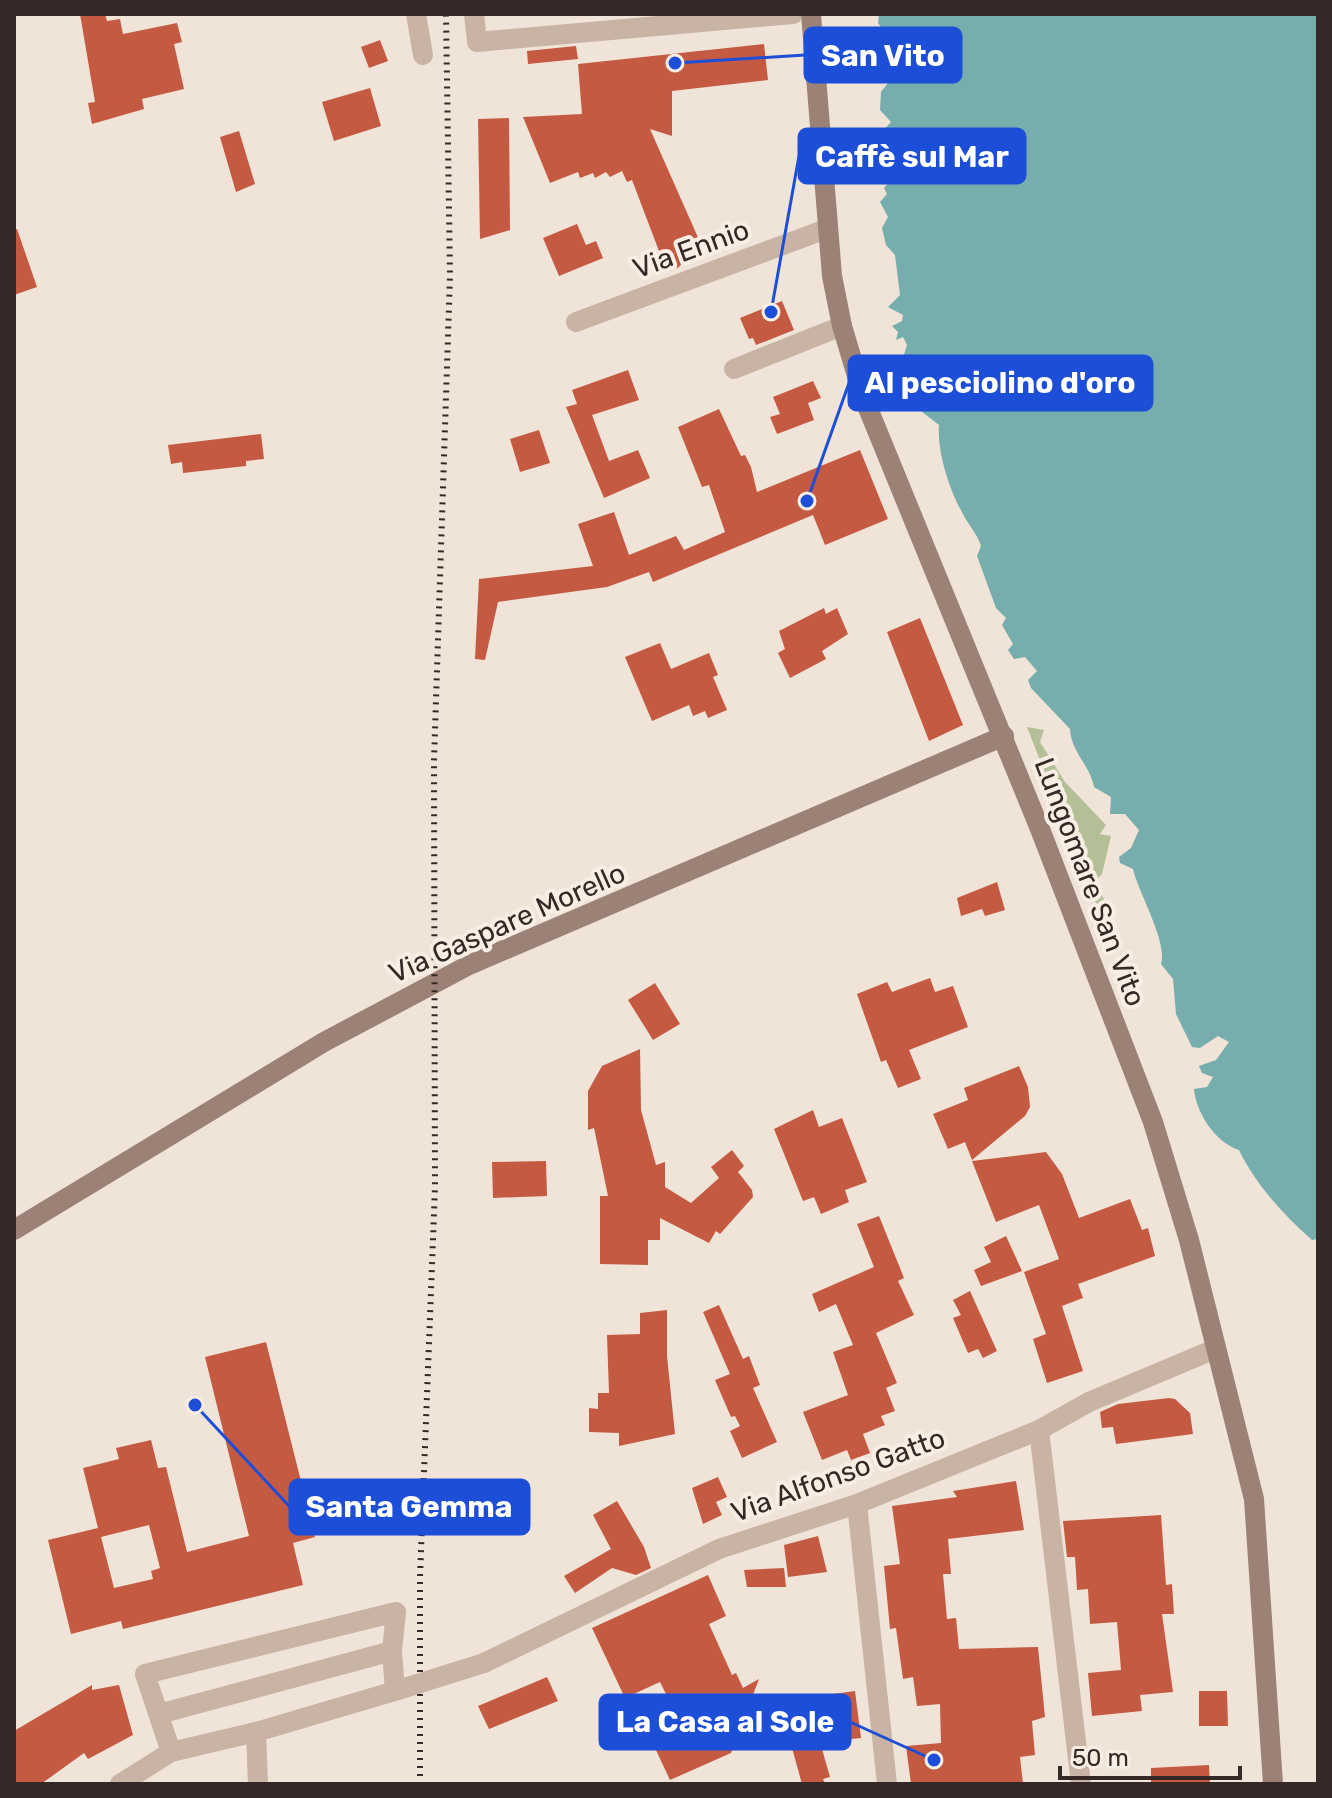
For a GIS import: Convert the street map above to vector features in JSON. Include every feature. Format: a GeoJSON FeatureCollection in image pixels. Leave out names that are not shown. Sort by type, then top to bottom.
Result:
{"type":"FeatureCollection","features":[{"type":"Feature","properties":{"kind":"main road","name":"Lungomare San Vito"},"geometry":{"type":"LineString","coordinates":[[811,14],[826,229],[842,326],[863,396],[1004,736],[1153,1122],[1189,1240],[1254,1499],[1273,1784]]}},
{"type":"Feature","properties":{"kind":"main road","name":"Via Gaspare Morello"},"geometry":{"type":"LineString","coordinates":[[14,1230],[324,1042],[469,965],[620,904],[1004,736]]}},
{"type":"Feature","properties":{"kind":"street"},"geometry":{"type":"LineString","coordinates":[[416,14],[423,55]]}},
{"type":"Feature","properties":{"kind":"street"},"geometry":{"type":"LineString","coordinates":[[474,14],[477,42],[793,14]]}},
{"type":"Feature","properties":{"kind":"street","name":"Via Ennio"},"geometry":{"type":"LineString","coordinates":[[576,322],[826,229]]}},
{"type":"Feature","properties":{"kind":"street"},"geometry":{"type":"LineString","coordinates":[[734,369],[842,326]]}},
{"type":"Feature","properties":{"kind":"street","name":"Via Alfonso Gatto"},"geometry":{"type":"LineString","coordinates":[[120,1784],[171,1752],[256,1732],[484,1663],[719,1549],[857,1504],[1039,1430],[1089,1402],[1215,1349]]}},
{"type":"Feature","properties":{"kind":"street"},"geometry":{"type":"LineString","coordinates":[[1039,1430],[1081,1784]]}},
{"type":"Feature","properties":{"kind":"street"},"geometry":{"type":"LineString","coordinates":[[857,1504],[887,1784]]}},
{"type":"Feature","properties":{"kind":"street"},"geometry":{"type":"LineString","coordinates":[[171,1752],[145,1674],[396,1612],[392,1651],[395,1691]]}},
{"type":"Feature","properties":{"kind":"street"},"geometry":{"type":"LineString","coordinates":[[159,1714],[392,1651]]}},
{"type":"Feature","properties":{"kind":"street"},"geometry":{"type":"LineString","coordinates":[[256,1732],[258,1784]]}},
{"type":"Feature","properties":{"kind":"green space"},"geometry":{"type":"Polygon","coordinates":[[[1027,727],[1044,730],[1040,742],[1065,782],[1106,825],[1100,834],[1111,836],[1102,874],[1095,882],[1104,899],[1099,911],[1027,727]]]}},
{"type":"Feature","properties":{"kind":"water"},"geometry":{"type":"Polygon","coordinates":[[[879,14],[1318,14],[1318,1239],[1312,1240],[1281,1209],[1262,1187],[1239,1150],[1215,1134],[1203,1117],[1194,1089],[1207,1087],[1213,1077],[1202,1073],[1199,1066],[1216,1060],[1229,1042],[1218,1036],[1200,1048],[1192,1047],[1176,1014],[1173,979],[1161,964],[1157,930],[1133,869],[1120,863],[1119,857],[1131,848],[1139,830],[1125,814],[1110,814],[1111,797],[1094,787],[1074,745],[1070,729],[1031,688],[1028,680],[1037,671],[1025,657],[1014,659],[1008,650],[1013,644],[1002,625],[1006,618],[996,608],[977,556],[981,546],[948,481],[939,425],[908,401],[918,389],[900,368],[907,345],[903,337],[896,340],[898,332],[892,326],[902,321],[903,315],[888,307],[900,295],[895,255],[886,245],[882,228],[888,217],[880,202],[887,194],[884,188],[891,180],[882,167],[887,160],[884,130],[891,122],[880,110],[881,92],[894,75],[885,61],[892,42],[878,23],[879,14]]]}},
{"type":"Feature","properties":{"kind":"building"},"geometry":{"type":"Polygon","coordinates":[[[80,14],[105,14],[107,21],[120,19],[123,34],[177,23],[182,42],[174,44],[184,89],[142,99],[144,109],[92,124],[88,103],[95,102],[80,14]]]}},
{"type":"Feature","properties":{"kind":"building"},"geometry":{"type":"Polygon","coordinates":[[[380,40],[388,61],[369,68],[361,47],[380,40]]]}},
{"type":"Feature","properties":{"kind":"building"},"geometry":{"type":"Polygon","coordinates":[[[764,44],[768,80],[672,91],[672,136],[650,129],[700,242],[679,267],[667,272],[632,180],[627,182],[622,171],[610,177],[606,172],[595,178],[593,173],[580,178],[578,172],[550,183],[523,117],[582,114],[578,64],[764,44]]]}},
{"type":"Feature","properties":{"kind":"building"},"geometry":{"type":"Polygon","coordinates":[[[576,46],[578,59],[528,64],[527,51],[576,46]]]}},
{"type":"Feature","properties":{"kind":"building"},"geometry":{"type":"Polygon","coordinates":[[[370,88],[381,126],[334,141],[322,102],[370,88]]]}},
{"type":"Feature","properties":{"kind":"building"},"geometry":{"type":"Polygon","coordinates":[[[509,118],[510,230],[480,239],[478,119],[509,118]]]}},
{"type":"Feature","properties":{"kind":"building"},"geometry":{"type":"Polygon","coordinates":[[[239,131],[255,184],[236,192],[220,137],[239,131]]]}},
{"type":"Feature","properties":{"kind":"building"},"geometry":{"type":"Polygon","coordinates":[[[577,224],[586,245],[596,241],[603,258],[559,276],[543,238],[577,224]]]}},
{"type":"Feature","properties":{"kind":"building"},"geometry":{"type":"Polygon","coordinates":[[[17,229],[37,287],[14,295],[14,230],[17,229]]]}},
{"type":"Feature","properties":{"kind":"building"},"geometry":{"type":"Polygon","coordinates":[[[782,301],[794,330],[756,345],[753,338],[749,339],[740,318],[782,301]]]}},
{"type":"Feature","properties":{"kind":"building"},"geometry":{"type":"Polygon","coordinates":[[[628,370],[639,400],[592,415],[609,461],[638,450],[650,478],[604,498],[566,407],[577,404],[572,390],[628,370]]]}},
{"type":"Feature","properties":{"kind":"building"},"geometry":{"type":"Polygon","coordinates":[[[813,381],[821,398],[808,403],[814,420],[777,434],[770,417],[780,414],[773,397],[813,381]]]}},
{"type":"Feature","properties":{"kind":"building"},"geometry":{"type":"Polygon","coordinates":[[[719,409],[741,456],[745,455],[751,467],[757,492],[860,450],[888,519],[825,545],[813,515],[653,582],[649,572],[607,587],[498,602],[485,660],[475,659],[479,579],[593,566],[578,524],[614,512],[629,555],[676,536],[684,550],[725,532],[709,485],[702,487],[678,427],[719,409]]]}},
{"type":"Feature","properties":{"kind":"building"},"geometry":{"type":"Polygon","coordinates":[[[539,430],[550,463],[520,472],[510,439],[539,430]]]}},
{"type":"Feature","properties":{"kind":"building"},"geometry":{"type":"Polygon","coordinates":[[[261,434],[264,459],[246,461],[246,466],[183,473],[182,462],[171,464],[168,445],[261,434]]]}},
{"type":"Feature","properties":{"kind":"building"},"geometry":{"type":"Polygon","coordinates":[[[824,608],[826,614],[837,608],[848,634],[822,651],[826,659],[790,678],[778,653],[785,649],[779,631],[824,608]]]}},
{"type":"Feature","properties":{"kind":"building"},"geometry":{"type":"Polygon","coordinates":[[[920,618],[963,725],[929,741],[887,632],[920,618]]]}},
{"type":"Feature","properties":{"kind":"building"},"geometry":{"type":"Polygon","coordinates":[[[660,643],[671,669],[709,653],[718,675],[713,677],[727,710],[708,718],[705,711],[693,716],[689,705],[652,721],[625,657],[660,643]]]}},
{"type":"Feature","properties":{"kind":"building"},"geometry":{"type":"Polygon","coordinates":[[[997,882],[1005,910],[985,916],[982,909],[961,916],[957,898],[997,882]]]}},
{"type":"Feature","properties":{"kind":"building"},"geometry":{"type":"Polygon","coordinates":[[[930,978],[935,992],[953,986],[968,1027],[909,1050],[921,1079],[898,1088],[886,1060],[881,1062],[857,994],[887,982],[892,992],[930,978]]]}},
{"type":"Feature","properties":{"kind":"building"},"geometry":{"type":"Polygon","coordinates":[[[655,983],[680,1024],[653,1040],[628,1000],[655,983]]]}},
{"type":"Feature","properties":{"kind":"building"},"geometry":{"type":"Polygon","coordinates":[[[640,1049],[641,1110],[656,1165],[665,1162],[665,1187],[691,1203],[719,1178],[711,1167],[732,1150],[744,1166],[738,1172],[752,1190],[753,1197],[720,1234],[716,1231],[709,1243],[660,1218],[660,1240],[648,1240],[648,1265],[600,1264],[600,1196],[608,1196],[594,1128],[588,1130],[588,1091],[602,1066],[640,1049]]]}},
{"type":"Feature","properties":{"kind":"building"},"geometry":{"type":"Polygon","coordinates":[[[1019,1066],[1028,1087],[1030,1107],[1025,1116],[972,1160],[965,1142],[948,1149],[933,1114],[968,1100],[964,1088],[1019,1066]]]}},
{"type":"Feature","properties":{"kind":"building"},"geometry":{"type":"Polygon","coordinates":[[[813,1110],[819,1127],[842,1118],[867,1182],[845,1190],[849,1202],[821,1214],[814,1197],[803,1201],[774,1129],[813,1110]]]}},
{"type":"Feature","properties":{"kind":"building"},"geometry":{"type":"Polygon","coordinates":[[[1046,1152],[1062,1174],[1079,1218],[1130,1199],[1142,1230],[1148,1228],[1155,1256],[1078,1284],[1083,1298],[1062,1306],[1083,1371],[1047,1383],[1033,1339],[1046,1334],[1024,1272],[1059,1259],[1039,1205],[996,1222],[972,1161],[1046,1152]]]}},
{"type":"Feature","properties":{"kind":"building"},"geometry":{"type":"Polygon","coordinates":[[[546,1161],[547,1196],[493,1198],[492,1162],[546,1161]]]}},
{"type":"Feature","properties":{"kind":"building"},"geometry":{"type":"Polygon","coordinates":[[[879,1216],[904,1278],[898,1281],[914,1315],[876,1333],[897,1383],[886,1388],[895,1411],[881,1416],[885,1425],[863,1434],[870,1453],[851,1460],[847,1450],[822,1460],[803,1412],[848,1395],[833,1352],[853,1345],[836,1304],[819,1312],[812,1294],[874,1267],[857,1224],[879,1216]]]}},
{"type":"Feature","properties":{"kind":"building"},"geometry":{"type":"Polygon","coordinates":[[[1006,1236],[1022,1271],[981,1286],[974,1270],[991,1262],[984,1247],[1006,1236]]]}},
{"type":"Feature","properties":{"kind":"building"},"geometry":{"type":"Polygon","coordinates":[[[970,1291],[997,1351],[983,1358],[978,1349],[968,1353],[953,1318],[961,1315],[953,1300],[970,1291]]]}},
{"type":"Feature","properties":{"kind":"building"},"geometry":{"type":"Polygon","coordinates":[[[719,1305],[743,1359],[749,1356],[760,1385],[753,1388],[777,1442],[742,1458],[730,1431],[740,1426],[735,1416],[731,1417],[715,1380],[730,1374],[703,1312],[719,1305]]]}},
{"type":"Feature","properties":{"kind":"building"},"geometry":{"type":"Polygon","coordinates":[[[667,1310],[667,1356],[675,1434],[619,1446],[619,1433],[589,1432],[589,1408],[598,1409],[598,1393],[609,1393],[607,1335],[640,1334],[640,1313],[667,1310]]]}},
{"type":"Feature","properties":{"kind":"building"},"geometry":{"type":"Polygon","coordinates":[[[266,1342],[315,1537],[293,1543],[303,1585],[123,1629],[121,1621],[71,1634],[48,1540],[98,1528],[83,1468],[119,1459],[116,1448],[151,1440],[158,1468],[166,1467],[187,1552],[249,1536],[205,1357],[266,1342]],[[149,1525],[101,1537],[114,1588],[153,1579],[151,1571],[160,1568],[149,1525]]]}},
{"type":"Feature","properties":{"kind":"building"},"geometry":{"type":"Polygon","coordinates":[[[1175,1399],[1190,1413],[1193,1434],[1116,1444],[1113,1427],[1102,1428],[1100,1412],[1118,1404],[1175,1399]]]}},
{"type":"Feature","properties":{"kind":"building"},"geometry":{"type":"Polygon","coordinates":[[[718,1477],[727,1497],[716,1502],[722,1515],[703,1524],[692,1488],[718,1477]]]}},
{"type":"Feature","properties":{"kind":"building"},"geometry":{"type":"Polygon","coordinates":[[[1016,1481],[1024,1530],[948,1539],[951,1574],[943,1574],[947,1619],[956,1618],[959,1649],[1038,1647],[1045,1717],[1032,1721],[1035,1755],[1020,1757],[1023,1784],[911,1784],[906,1746],[941,1743],[940,1704],[917,1706],[913,1677],[903,1679],[896,1628],[890,1629],[884,1566],[900,1564],[892,1506],[957,1497],[953,1491],[1016,1481]]]}},
{"type":"Feature","properties":{"kind":"building"},"geometry":{"type":"Polygon","coordinates":[[[617,1501],[644,1547],[651,1568],[636,1575],[612,1568],[575,1593],[564,1576],[611,1549],[593,1515],[617,1501]]]}},
{"type":"Feature","properties":{"kind":"building"},"geometry":{"type":"Polygon","coordinates":[[[1161,1515],[1166,1585],[1172,1584],[1174,1614],[1162,1614],[1173,1692],[1140,1695],[1142,1711],[1092,1716],[1088,1673],[1121,1670],[1117,1622],[1090,1624],[1088,1589],[1077,1590],[1075,1557],[1067,1557],[1063,1521],[1161,1515]]]}},
{"type":"Feature","properties":{"kind":"building"},"geometry":{"type":"Polygon","coordinates":[[[818,1536],[827,1572],[788,1577],[784,1545],[818,1536]]]}},
{"type":"Feature","properties":{"kind":"building"},"geometry":{"type":"Polygon","coordinates":[[[784,1568],[786,1587],[747,1587],[744,1570],[784,1568]]]}},
{"type":"Feature","properties":{"kind":"building"},"geometry":{"type":"Polygon","coordinates":[[[708,1575],[726,1616],[709,1624],[732,1675],[736,1673],[743,1688],[759,1679],[744,1718],[728,1728],[736,1739],[731,1753],[670,1780],[655,1748],[686,1734],[660,1682],[625,1698],[592,1628],[708,1575]]]}},
{"type":"Feature","properties":{"kind":"building"},"geometry":{"type":"Polygon","coordinates":[[[547,1677],[558,1701],[489,1729],[478,1706],[547,1677]]]}},
{"type":"Feature","properties":{"kind":"building"},"geometry":{"type":"Polygon","coordinates":[[[92,1685],[92,1690],[119,1685],[133,1735],[88,1759],[84,1753],[41,1784],[14,1784],[14,1731],[92,1685]]]}},
{"type":"Feature","properties":{"kind":"building"},"geometry":{"type":"Polygon","coordinates":[[[855,1691],[861,1738],[823,1742],[820,1723],[836,1721],[833,1694],[855,1691]]]}},
{"type":"Feature","properties":{"kind":"building"},"geometry":{"type":"Polygon","coordinates":[[[1199,1691],[1227,1691],[1228,1726],[1199,1726],[1199,1691]]]}},
{"type":"Feature","properties":{"kind":"building"},"geometry":{"type":"Polygon","coordinates":[[[816,1728],[830,1777],[823,1779],[825,1784],[802,1784],[789,1737],[816,1728]]]}},
{"type":"Feature","properties":{"kind":"building"},"geometry":{"type":"Polygon","coordinates":[[[1209,1765],[1210,1784],[1151,1784],[1151,1768],[1209,1765]]]}},
{"type":"Feature","properties":{"kind":"railway"},"geometry":{"type":"LineString","coordinates":[[420,1784],[420,1577],[435,1187],[434,761],[450,276],[446,14]]}},
{"type":"Feature","properties":{"kind":"place","name":"San Vito"},"geometry":{"type":"Point","coordinates":[675,63]}},
{"type":"Feature","properties":{"kind":"place","name":"Caffè sul Mar"},"geometry":{"type":"Point","coordinates":[771,312]}},
{"type":"Feature","properties":{"kind":"place","name":"Al pesciolino d'oro"},"geometry":{"type":"Point","coordinates":[807,501]}},
{"type":"Feature","properties":{"kind":"place","name":"Santa Gemma"},"geometry":{"type":"Point","coordinates":[195,1405]}},
{"type":"Feature","properties":{"kind":"place","name":"La Casa al Sole"},"geometry":{"type":"Point","coordinates":[934,1760]}}]}
